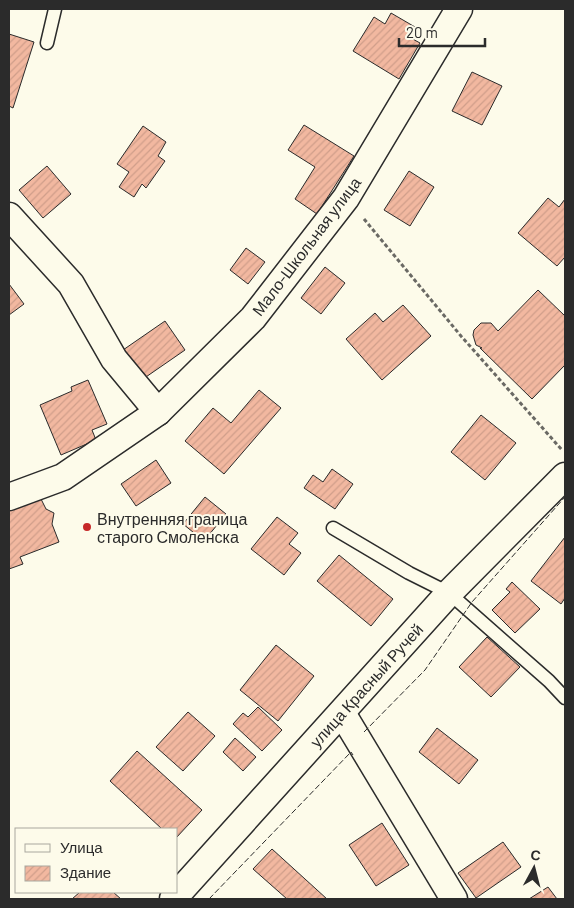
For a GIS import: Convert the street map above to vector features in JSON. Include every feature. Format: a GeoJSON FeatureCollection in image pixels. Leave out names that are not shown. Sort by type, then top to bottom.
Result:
{"type":"FeatureCollection","features":[{"type":"Feature","properties":{"kind":"street","name":"Мало-Школьная улица"},"geometry":{"type":"LineString","coordinates":[[9,497],[63,477],[158,412],[253,318],[346,198],[459,9]]}},
{"type":"Feature","properties":{"kind":"street"},"geometry":{"type":"LineString","coordinates":[[9,216],[71,284],[114,359],[158,412]]}},
{"type":"Feature","properties":{"kind":"street","name":"улица Красный Ручей"},"geometry":{"type":"LineString","coordinates":[[173,899],[449,593],[565,476]]}},
{"type":"Feature","properties":{"kind":"street"},"geometry":{"type":"LineString","coordinates":[[342,713],[454,899]]}},
{"type":"Feature","properties":{"kind":"lane"},"geometry":{"type":"LineString","coordinates":[[47,43],[55,9]]}},
{"type":"Feature","properties":{"kind":"lane"},"geometry":{"type":"LineString","coordinates":[[333,528],[409,573],[449,593],[549,681],[565,698]]}},
{"type":"Feature","properties":{"kind":"path"},"geometry":{"type":"LineString","coordinates":[[346,198],[461,336],[565,454]]}},
{"type":"Feature","properties":{"kind":"building"},"geometry":{"type":"Polygon","coordinates":[[[391,13],[415,27],[409,37],[420,43],[399,79],[353,51],[374,17],[385,24],[391,13]]]}},
{"type":"Feature","properties":{"kind":"building"},"geometry":{"type":"Polygon","coordinates":[[[9,34],[34,42],[13,108],[9,106],[9,34]]]}},
{"type":"Feature","properties":{"kind":"building"},"geometry":{"type":"Polygon","coordinates":[[[472,72],[502,86],[482,125],[452,111],[472,72]]]}},
{"type":"Feature","properties":{"kind":"building"},"geometry":{"type":"Polygon","coordinates":[[[304,125],[354,156],[317,214],[295,199],[315,167],[288,150],[304,125]]]}},
{"type":"Feature","properties":{"kind":"building"},"geometry":{"type":"Polygon","coordinates":[[[143,126],[166,142],[158,156],[165,161],[146,188],[142,184],[134,197],[119,187],[129,172],[117,164],[143,126]]]}},
{"type":"Feature","properties":{"kind":"building"},"geometry":{"type":"Polygon","coordinates":[[[47,166],[71,194],[43,218],[19,190],[47,166]]]}},
{"type":"Feature","properties":{"kind":"building"},"geometry":{"type":"Polygon","coordinates":[[[409,171],[434,187],[410,226],[384,210],[409,171]]]}},
{"type":"Feature","properties":{"kind":"building"},"geometry":{"type":"Polygon","coordinates":[[[548,198],[559,207],[565,199],[565,257],[557,266],[518,233],[548,198]]]}},
{"type":"Feature","properties":{"kind":"building"},"geometry":{"type":"Polygon","coordinates":[[[246,248],[265,262],[248,284],[230,270],[246,248]]]}},
{"type":"Feature","properties":{"kind":"building"},"geometry":{"type":"Polygon","coordinates":[[[325,267],[345,283],[321,314],[301,298],[325,267]]]}},
{"type":"Feature","properties":{"kind":"building"},"geometry":{"type":"Polygon","coordinates":[[[9,284],[24,304],[9,315],[9,284]]]}},
{"type":"Feature","properties":{"kind":"building"},"geometry":{"type":"Polygon","coordinates":[[[538,290],[565,316],[565,365],[532,399],[480,348],[482,348],[476,345],[473,335],[474,330],[481,323],[491,323],[498,331],[538,290]]]}},
{"type":"Feature","properties":{"kind":"building"},"geometry":{"type":"Polygon","coordinates":[[[403,305],[431,336],[382,380],[346,339],[375,313],[383,322],[403,305]]]}},
{"type":"Feature","properties":{"kind":"building"},"geometry":{"type":"Polygon","coordinates":[[[165,321],[185,350],[143,379],[123,350],[165,321]]]}},
{"type":"Feature","properties":{"kind":"building"},"geometry":{"type":"Polygon","coordinates":[[[88,380],[107,424],[92,430],[96,440],[61,455],[40,405],[72,391],[71,387],[88,380]]]}},
{"type":"Feature","properties":{"kind":"building"},"geometry":{"type":"Polygon","coordinates":[[[259,390],[281,408],[224,474],[185,441],[213,408],[231,423],[259,390]]]}},
{"type":"Feature","properties":{"kind":"building"},"geometry":{"type":"Polygon","coordinates":[[[481,415],[516,443],[485,480],[451,452],[481,415]]]}},
{"type":"Feature","properties":{"kind":"building"},"geometry":{"type":"Polygon","coordinates":[[[156,460],[171,483],[136,506],[121,484],[156,460]]]}},
{"type":"Feature","properties":{"kind":"building"},"geometry":{"type":"Polygon","coordinates":[[[332,469],[353,484],[335,509],[304,488],[313,475],[323,482],[332,469]]]}},
{"type":"Feature","properties":{"kind":"building"},"geometry":{"type":"Polygon","coordinates":[[[205,497],[226,514],[204,541],[183,524],[205,497]]]}},
{"type":"Feature","properties":{"kind":"building"},"geometry":{"type":"Polygon","coordinates":[[[41,499],[46,509],[54,513],[52,524],[59,542],[20,557],[23,564],[9,569],[9,510],[41,499]]]}},
{"type":"Feature","properties":{"kind":"building"},"geometry":{"type":"Polygon","coordinates":[[[277,517],[298,533],[289,544],[301,553],[284,575],[251,549],[277,517]]]}},
{"type":"Feature","properties":{"kind":"building"},"geometry":{"type":"Polygon","coordinates":[[[565,537],[565,598],[561,604],[531,581],[565,537]]]}},
{"type":"Feature","properties":{"kind":"building"},"geometry":{"type":"Polygon","coordinates":[[[339,555],[393,599],[371,626],[317,581],[339,555]]]}},
{"type":"Feature","properties":{"kind":"building"},"geometry":{"type":"Polygon","coordinates":[[[512,582],[540,609],[515,633],[492,610],[510,592],[506,589],[512,582]]]}},
{"type":"Feature","properties":{"kind":"building"},"geometry":{"type":"Polygon","coordinates":[[[487,637],[520,667],[491,697],[459,667],[487,637]]]}},
{"type":"Feature","properties":{"kind":"building"},"geometry":{"type":"Polygon","coordinates":[[[276,645],[314,676],[278,721],[240,690],[276,645]]]}},
{"type":"Feature","properties":{"kind":"building"},"geometry":{"type":"Polygon","coordinates":[[[258,707],[282,730],[262,751],[233,724],[243,713],[248,717],[258,707]]]}},
{"type":"Feature","properties":{"kind":"building"},"geometry":{"type":"Polygon","coordinates":[[[188,712],[215,736],[183,771],[156,747],[188,712]]]}},
{"type":"Feature","properties":{"kind":"building"},"geometry":{"type":"Polygon","coordinates":[[[437,728],[478,760],[459,784],[419,752],[437,728]]]}},
{"type":"Feature","properties":{"kind":"building"},"geometry":{"type":"Polygon","coordinates":[[[235,738],[256,757],[243,771],[223,752],[235,738]]]}},
{"type":"Feature","properties":{"kind":"building"},"geometry":{"type":"Polygon","coordinates":[[[137,751],[202,810],[178,836],[178,828],[161,828],[110,781],[137,751]]]}},
{"type":"Feature","properties":{"kind":"building"},"geometry":{"type":"Polygon","coordinates":[[[382,823],[409,865],[376,886],[349,845],[382,823]]]}},
{"type":"Feature","properties":{"kind":"building"},"geometry":{"type":"Polygon","coordinates":[[[503,842],[521,867],[476,898],[458,873],[503,842]]]}},
{"type":"Feature","properties":{"kind":"building"},"geometry":{"type":"Polygon","coordinates":[[[272,849],[327,899],[287,899],[253,869],[272,849]]]}},
{"type":"Feature","properties":{"kind":"building"},"geometry":{"type":"Polygon","coordinates":[[[548,887],[557,899],[529,899],[548,887]]]}},
{"type":"Feature","properties":{"kind":"building"},"geometry":{"type":"Polygon","coordinates":[[[79,893],[114,893],[121,899],[72,899],[79,893]]]}},
{"type":"Feature","properties":{"kind":"fence"},"geometry":{"type":"LineString","coordinates":[[364,732],[425,670],[472,602],[565,497]]}},
{"type":"Feature","properties":{"kind":"fence"},"geometry":{"type":"LineString","coordinates":[[209,899],[351,752],[353,755]]}},
{"type":"Feature","properties":{"kind":"place","name":"Внутренняя граница старого Смоленска"},"geometry":{"type":"Point","coordinates":[87,527]}}]}
